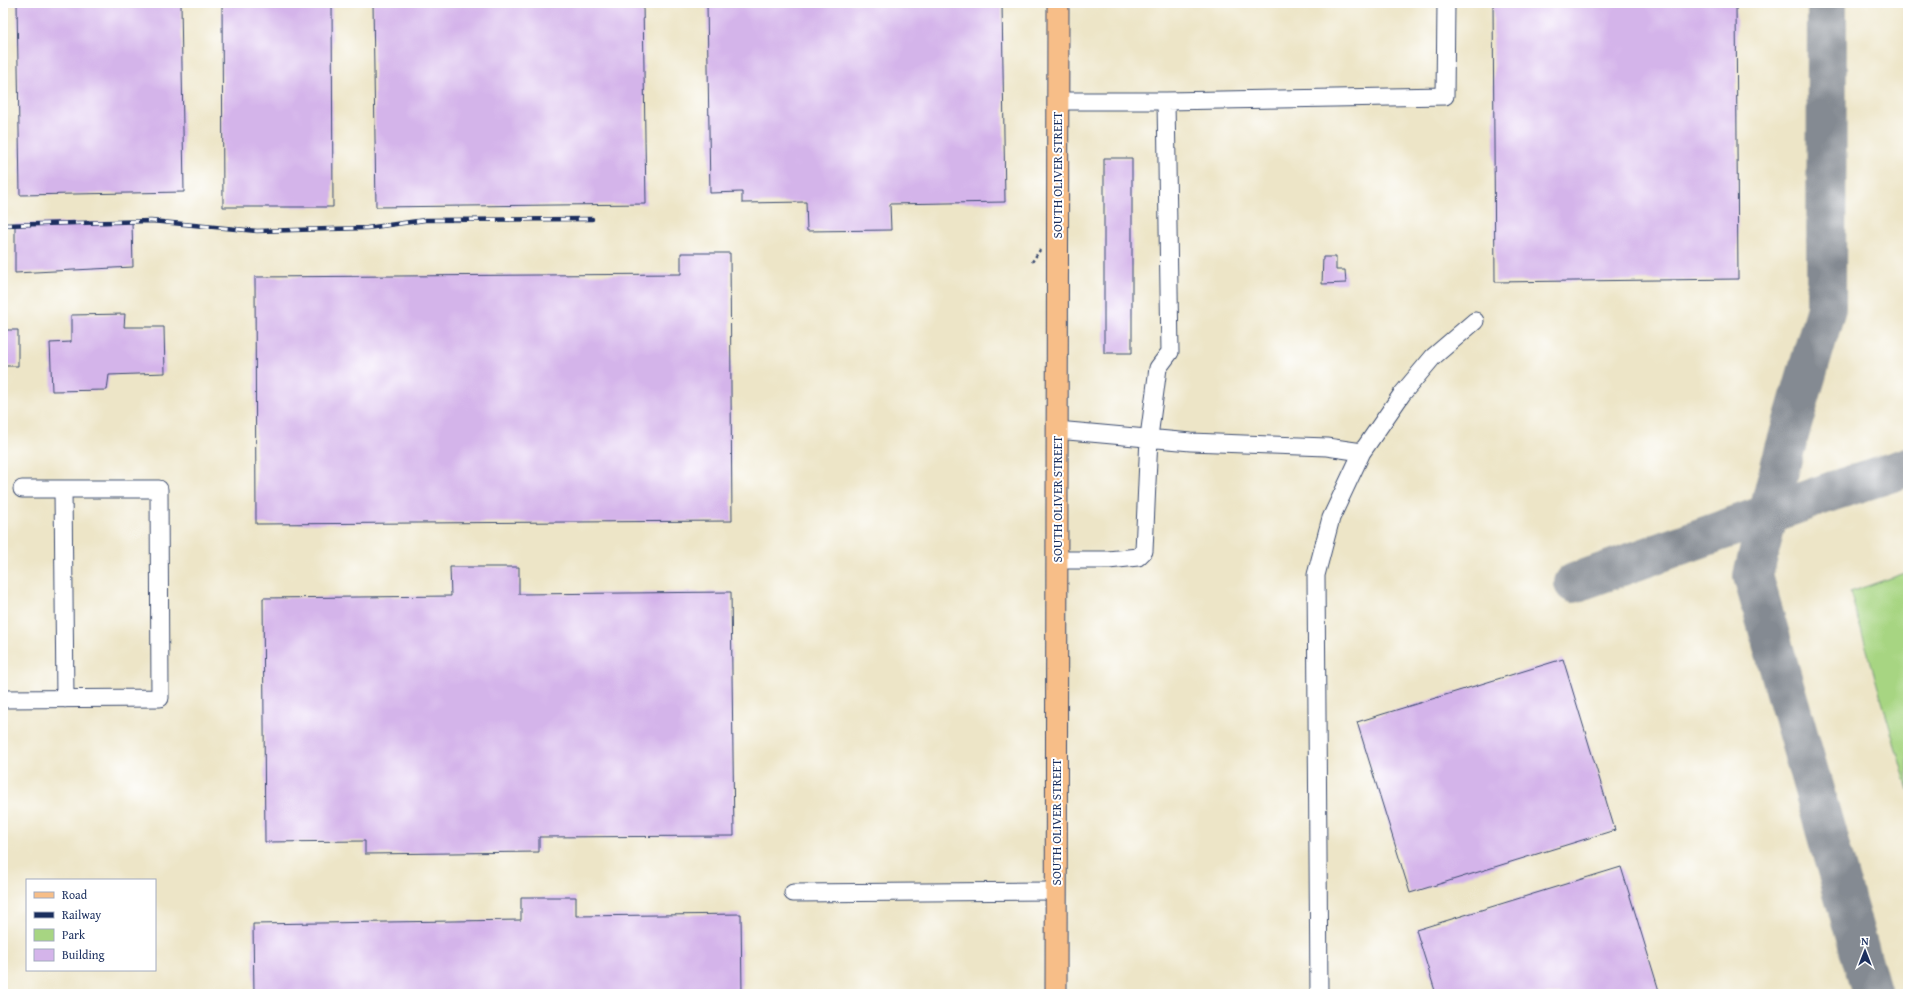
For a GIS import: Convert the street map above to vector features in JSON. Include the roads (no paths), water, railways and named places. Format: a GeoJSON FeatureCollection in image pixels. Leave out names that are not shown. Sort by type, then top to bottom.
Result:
{"type":"FeatureCollection","features":[{"type":"Feature","properties":{"kind":"main road","name":"SOUTH OLIVER STREET"},"geometry":{"type":"LineString","coordinates":[[1056,994],[1058,3]]}},
{"type":"Feature","properties":{"kind":"lane"},"geometry":{"type":"LineString","coordinates":[[1058,101],[1166,101],[1445,96],[1446,3]]}},
{"type":"Feature","properties":{"kind":"lane"},"geometry":{"type":"LineString","coordinates":[[1056,560],[1108,560],[1130,558],[1138,557],[1144,551],[1149,437],[1158,368],[1170,352],[1166,101]]}},
{"type":"Feature","properties":{"kind":"lane"},"geometry":{"type":"LineString","coordinates":[[1319,994],[1316,575],[1330,518],[1362,452],[1402,394],[1433,357],[1475,321]]}},
{"type":"Feature","properties":{"kind":"lane"},"geometry":{"type":"LineString","coordinates":[[1057,430],[1149,437],[1191,442],[1327,447],[1362,452]]}},
{"type":"Feature","properties":{"kind":"lane"},"geometry":{"type":"LineString","coordinates":[[3,699],[160,698],[159,489],[22,489]]}},
{"type":"Feature","properties":{"kind":"lane"},"geometry":{"type":"LineString","coordinates":[[62,489],[65,699]]}},
{"type":"Feature","properties":{"kind":"lane"},"geometry":{"type":"LineString","coordinates":[[793,893],[1056,891]]}},
{"type":"Feature","properties":{"kind":"railway"},"geometry":{"type":"LineString","coordinates":[[3,225],[151,221],[257,231],[367,228],[425,220],[592,219]]}}]}
